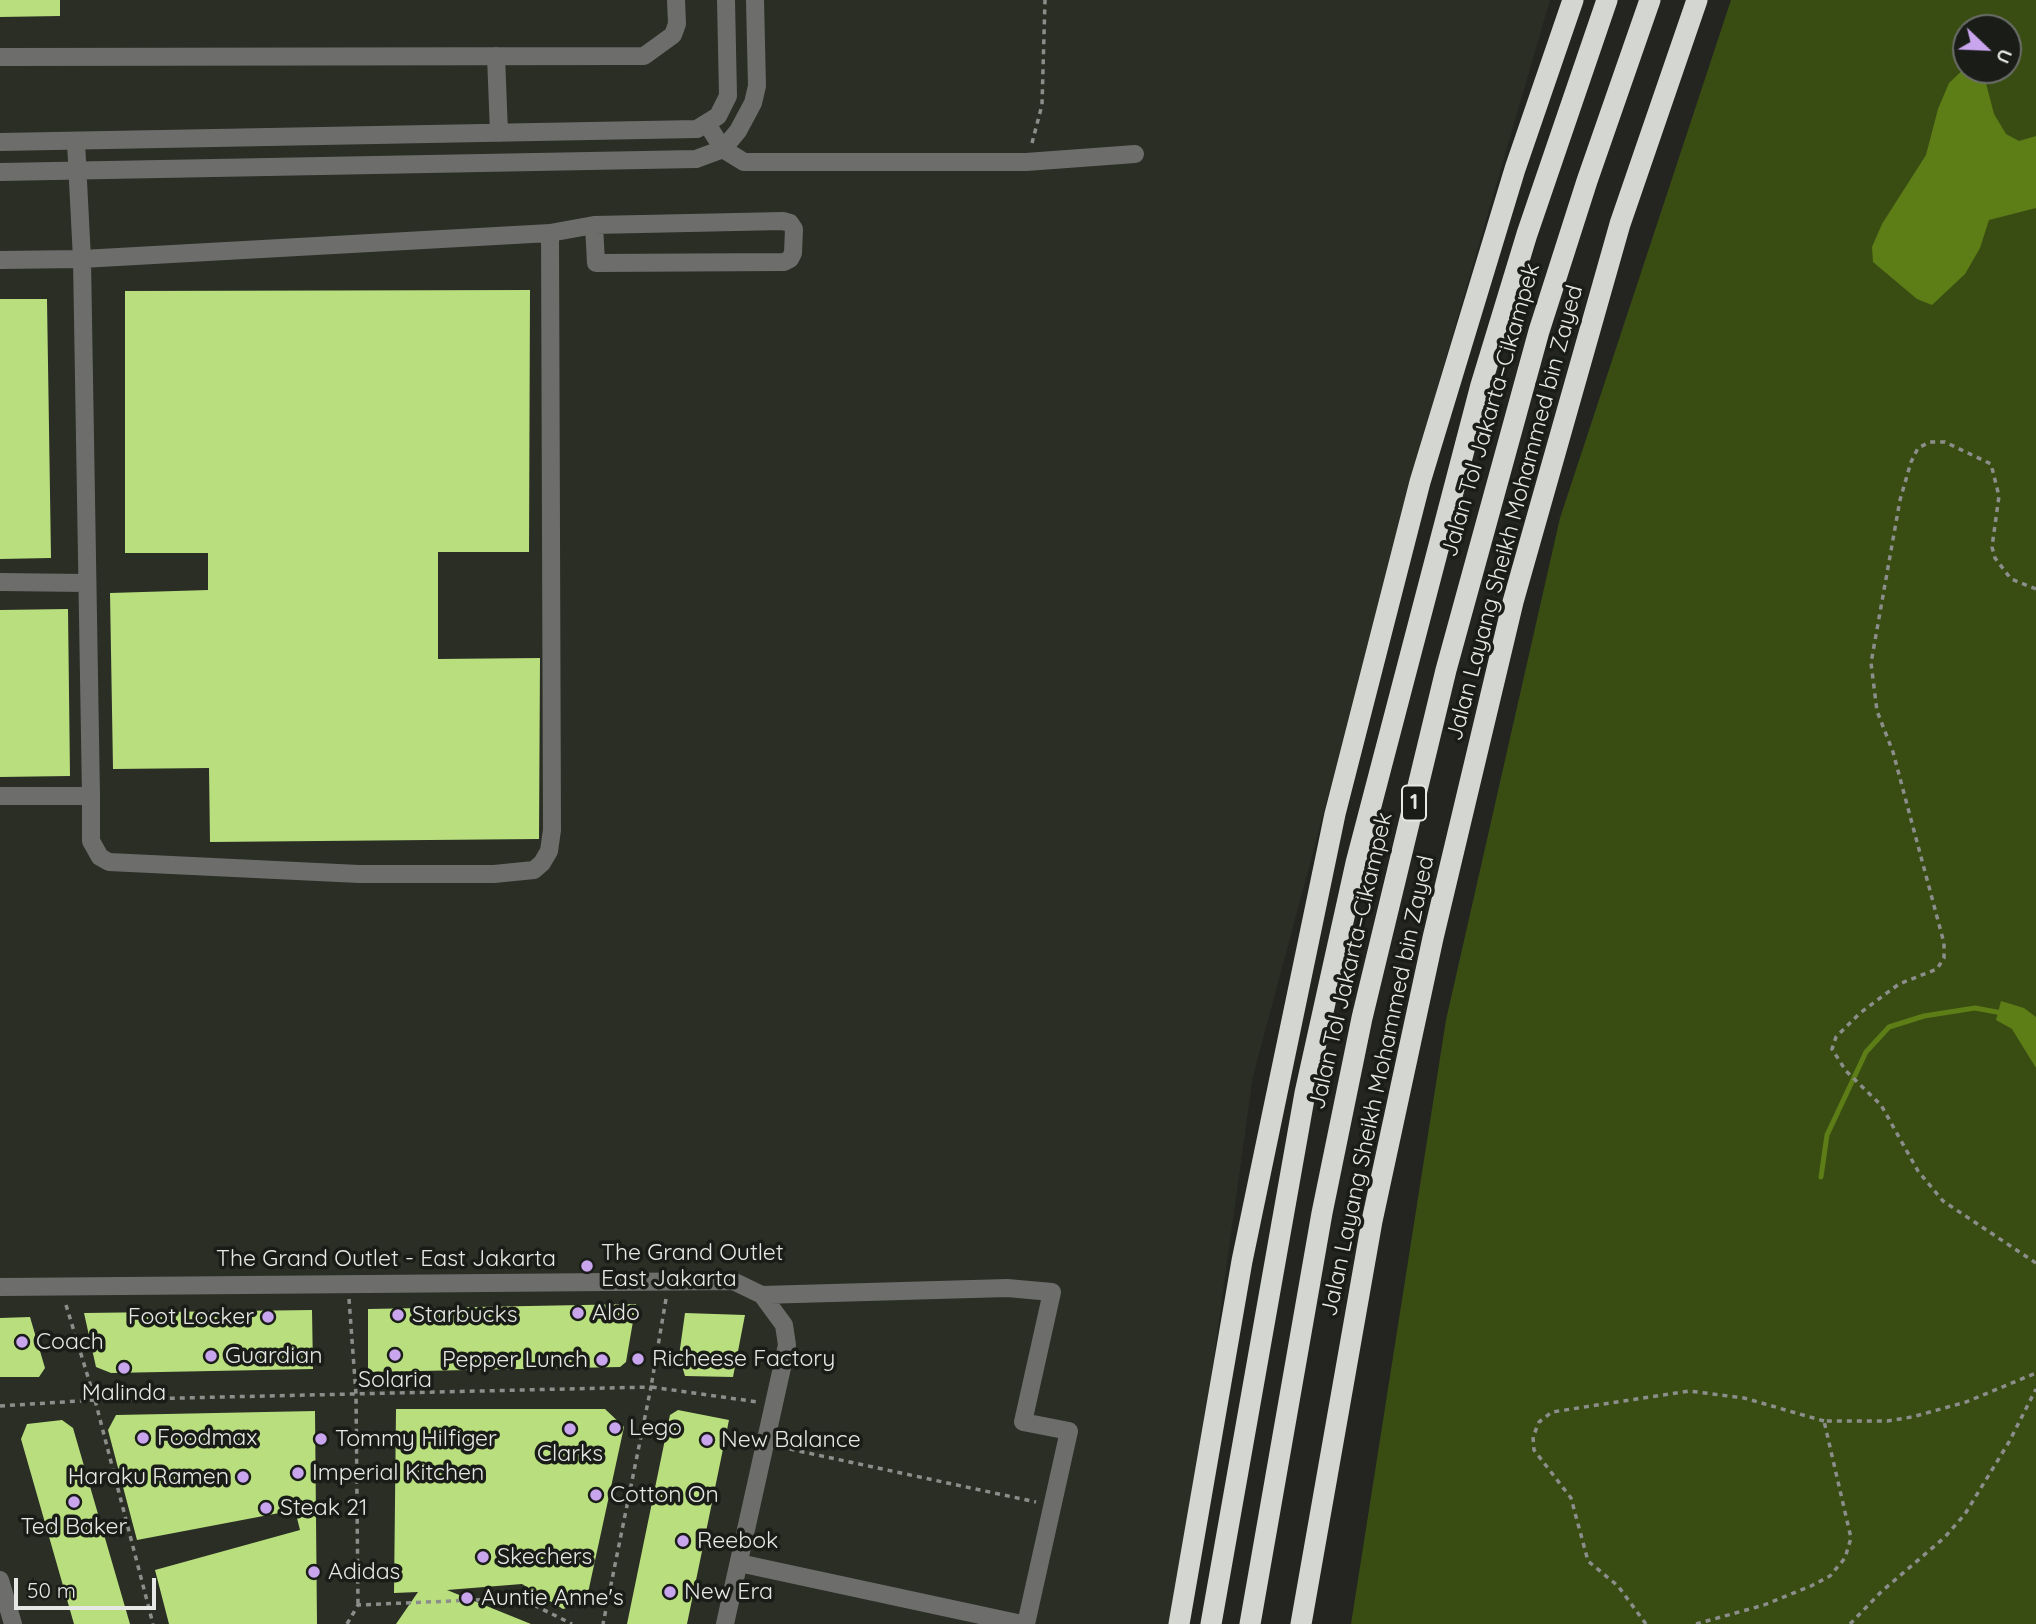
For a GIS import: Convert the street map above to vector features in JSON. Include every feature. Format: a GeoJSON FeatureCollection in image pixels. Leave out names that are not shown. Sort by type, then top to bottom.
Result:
{"type":"FeatureCollection","features":[{"type":"Feature","properties":{"kind":"highway"},"geometry":{"type":"LineString","coordinates":[[1179,1624],[1242,1261],[1335,814],[1420,482],[1515,169],[1573,0]]}},
{"type":"Feature","properties":{"kind":"highway","name":"Jalan Tol Jakarta–Cikampek"},"geometry":{"type":"LineString","coordinates":[[1211,1624],[1305,1093],[1356,863],[1481,385],[1527,234],[1607,0]]}},
{"type":"Feature","properties":{"kind":"highway","name":"Jalan Tol Jakarta–Cikampek"},"geometry":{"type":"LineString","coordinates":[[1250,1624],[1320,1226],[1362,1018],[1442,683],[1539,331],[1587,181],[1650,0]]}},
{"type":"Feature","properties":{"kind":"highway","name":"Jalan Layang Sheikh Mohammed bin Zayed"},"geometry":{"type":"LineString","coordinates":[[1301,1624],[1372,1221],[1433,938],[1513,602],[1620,224],[1697,0]]}},
{"type":"Feature","properties":{"kind":"street"},"geometry":{"type":"LineString","coordinates":[[0,57],[644,56],[673,35],[677,24],[676,0]]}},
{"type":"Feature","properties":{"kind":"street"},"geometry":{"type":"LineString","coordinates":[[0,142],[698,129],[718,116],[728,96],[726,0]]}},
{"type":"Feature","properties":{"kind":"street"},"geometry":{"type":"LineString","coordinates":[[0,172],[696,159],[723,149],[747,116],[757,86],[755,0]]}},
{"type":"Feature","properties":{"kind":"street"},"geometry":{"type":"LineString","coordinates":[[496,56],[499,133]]}},
{"type":"Feature","properties":{"kind":"street"},"geometry":{"type":"LineString","coordinates":[[707,124],[723,149],[744,162],[1026,162],[1135,154]]}},
{"type":"Feature","properties":{"kind":"street"},"geometry":{"type":"LineString","coordinates":[[76,142],[82,259],[91,841],[100,857],[109,862],[359,874],[494,874],[534,870],[542,863],[549,851],[552,816],[550,233]]}},
{"type":"Feature","properties":{"kind":"street"},"geometry":{"type":"LineString","coordinates":[[0,260],[82,259],[550,233],[594,225],[783,221],[790,223],[794,229],[793,253],[790,259],[784,262],[596,263],[594,225]]}},
{"type":"Feature","properties":{"kind":"street"},"geometry":{"type":"LineString","coordinates":[[0,582],[85,583]]}},
{"type":"Feature","properties":{"kind":"street"},"geometry":{"type":"LineString","coordinates":[[0,796],[91,796]]}},
{"type":"Feature","properties":{"kind":"street","name":"The Grand Outlet - East Jakarta"},"geometry":{"type":"LineString","coordinates":[[0,1287],[733,1281],[762,1295],[784,1325],[788,1345],[725,1624]]}},
{"type":"Feature","properties":{"kind":"street"},"geometry":{"type":"LineString","coordinates":[[739,1563],[1024,1624],[1069,1431],[1023,1422],[1052,1292],[1007,1288],[762,1295]]}},
{"type":"Feature","properties":{"kind":"street"},"geometry":{"type":"LineString","coordinates":[[0,1580],[13,1624]]}},
{"type":"Feature","properties":{"kind":"path"},"geometry":{"type":"LineString","coordinates":[[1026,162],[1042,105],[1045,0]]}},
{"type":"Feature","properties":{"kind":"path"},"geometry":{"type":"LineString","coordinates":[[2036,589],[2011,579],[1995,558],[1992,547],[1999,496],[1991,464],[1945,442],[1930,442],[1918,448],[1910,462],[1900,500],[1871,663],[1877,710],[1893,752],[1945,951],[1937,969],[1899,984],[1840,1031],[1832,1049],[1846,1071],[1874,1097],[1898,1132],[1918,1171],[1942,1201],[2036,1263]]}},
{"type":"Feature","properties":{"kind":"path"},"geometry":{"type":"LineString","coordinates":[[603,1624],[651,1387],[669,1281]]}},
{"type":"Feature","properties":{"kind":"path"},"geometry":{"type":"LineString","coordinates":[[347,1624],[358,1605],[356,1394],[348,1284]]}},
{"type":"Feature","properties":{"kind":"path"},"geometry":{"type":"LineString","coordinates":[[61,1286],[95,1400],[153,1624]]}},
{"type":"Feature","properties":{"kind":"path"},"geometry":{"type":"LineString","coordinates":[[1646,1624],[1618,1586],[1588,1561],[1571,1498],[1534,1450],[1533,1437],[1539,1422],[1552,1412],[1689,1391],[1716,1392],[1757,1401],[1824,1421],[1887,1421],[1966,1402],[2036,1373]]}},
{"type":"Feature","properties":{"kind":"path"},"geometry":{"type":"LineString","coordinates":[[0,1406],[95,1400],[651,1387],[774,1404]]}},
{"type":"Feature","properties":{"kind":"path"},"geometry":{"type":"LineString","coordinates":[[1850,1624],[1881,1592],[1945,1537],[1965,1514],[2009,1442],[2036,1389]]}},
{"type":"Feature","properties":{"kind":"path"},"geometry":{"type":"LineString","coordinates":[[1696,1624],[1764,1605],[1811,1586],[1830,1576],[1845,1558],[1850,1538],[1824,1421]]}},
{"type":"Feature","properties":{"kind":"path"},"geometry":{"type":"LineString","coordinates":[[765,1444],[1052,1505]]}},
{"type":"Feature","properties":{"kind":"path"},"geometry":{"type":"LineString","coordinates":[[358,1605],[520,1598],[572,1624]]}},
{"type":"Feature","properties":{"kind":"shaded area"},"geometry":{"type":"Polygon","coordinates":[[[0,0],[1550,0],[1441,375],[1253,1076],[1198,1470],[1181,1624],[0,1624],[0,0]]]}},
{"type":"Feature","properties":{"kind":"shaded area"},"geometry":{"type":"Polygon","coordinates":[[[1731,0],[2036,0],[2036,1624],[1351,1624],[1446,1020],[1560,518],[1731,0]]]}},
{"type":"Feature","properties":{"kind":"shaded area"},"geometry":{"type":"Polygon","coordinates":[[[1952,80],[1952,84],[1986,84],[1994,114],[2006,134],[2019,141],[2036,136],[2036,208],[1989,220],[1980,248],[1965,274],[1932,305],[1917,299],[1873,262],[1872,247],[1882,224],[1926,155],[1938,109],[1952,80]]]}},
{"type":"Feature","properties":{"kind":"shaded area"},"geometry":{"type":"Polygon","coordinates":[[[2001,1001],[2024,1008],[2036,1017],[2036,1068],[2012,1029],[1996,1020],[2001,1001]]]}},
{"type":"Feature","properties":{"kind":"building"},"geometry":{"type":"Polygon","coordinates":[[[0,0],[60,0],[60,16],[0,17],[0,0]]]}},
{"type":"Feature","properties":{"kind":"building"},"geometry":{"type":"Polygon","coordinates":[[[530,290],[529,552],[438,552],[438,659],[540,658],[539,839],[210,842],[209,768],[113,769],[110,593],[208,590],[208,553],[125,553],[125,291],[530,290]]]}},
{"type":"Feature","properties":{"kind":"building"},"geometry":{"type":"Polygon","coordinates":[[[0,299],[47,299],[51,558],[0,559],[0,299]]]}},
{"type":"Feature","properties":{"kind":"building"},"geometry":{"type":"Polygon","coordinates":[[[68,609],[70,776],[0,777],[0,610],[68,609]]]}},
{"type":"Feature","properties":{"kind":"building"},"geometry":{"type":"Polygon","coordinates":[[[636,1304],[626,1362],[620,1367],[368,1372],[368,1309],[636,1304]]]}},
{"type":"Feature","properties":{"kind":"building"},"geometry":{"type":"Polygon","coordinates":[[[312,1310],[313,1369],[111,1373],[96,1367],[84,1313],[312,1310]]]}},
{"type":"Feature","properties":{"kind":"building"},"geometry":{"type":"Polygon","coordinates":[[[685,1313],[745,1315],[733,1377],[685,1376],[679,1356],[685,1313]]]}},
{"type":"Feature","properties":{"kind":"building"},"geometry":{"type":"Polygon","coordinates":[[[30,1317],[45,1368],[39,1377],[0,1377],[0,1318],[30,1317]]]}},
{"type":"Feature","properties":{"kind":"building"},"geometry":{"type":"Polygon","coordinates":[[[396,1409],[605,1409],[624,1427],[586,1602],[563,1609],[522,1584],[447,1590],[531,1624],[396,1624],[418,1592],[394,1593],[396,1409]]]}},
{"type":"Feature","properties":{"kind":"building"},"geometry":{"type":"Polygon","coordinates":[[[678,1410],[729,1420],[687,1624],[627,1624],[670,1415],[678,1410]]]}},
{"type":"Feature","properties":{"kind":"building"},"geometry":{"type":"Polygon","coordinates":[[[315,1411],[317,1624],[169,1624],[155,1570],[300,1530],[295,1510],[137,1540],[108,1430],[116,1415],[315,1411]]]}},
{"type":"Feature","properties":{"kind":"building"},"geometry":{"type":"Polygon","coordinates":[[[62,1420],[73,1428],[130,1624],[74,1624],[21,1439],[27,1424],[62,1420]]]}},
{"type":"Feature","properties":{"kind":"waterway"},"geometry":{"type":"LineString","coordinates":[[1821,1177],[1827,1135],[1866,1052],[1889,1027],[1924,1016],[1975,1008],[2002,1013]]}},
{"type":"Feature","properties":{"kind":"place","name":"The Grand Outlet East Jakarta"},"geometry":{"type":"Point","coordinates":[587,1266]}},
{"type":"Feature","properties":{"kind":"place","name":"Aldo"},"geometry":{"type":"Point","coordinates":[578,1313]}},
{"type":"Feature","properties":{"kind":"place","name":"Starbucks"},"geometry":{"type":"Point","coordinates":[398,1315]}},
{"type":"Feature","properties":{"kind":"place","name":"Foot Locker"},"geometry":{"type":"Point","coordinates":[268,1317]}},
{"type":"Feature","properties":{"kind":"place","name":"Coach"},"geometry":{"type":"Point","coordinates":[22,1342]}},
{"type":"Feature","properties":{"kind":"place","name":"Solaria"},"geometry":{"type":"Point","coordinates":[395,1355]}},
{"type":"Feature","properties":{"kind":"place","name":"Guardian"},"geometry":{"type":"Point","coordinates":[211,1356]}},
{"type":"Feature","properties":{"kind":"place","name":"Richeese Factory"},"geometry":{"type":"Point","coordinates":[638,1359]}},
{"type":"Feature","properties":{"kind":"place","name":"Pepper Lunch"},"geometry":{"type":"Point","coordinates":[602,1360]}},
{"type":"Feature","properties":{"kind":"place","name":"Malinda"},"geometry":{"type":"Point","coordinates":[124,1368]}},
{"type":"Feature","properties":{"kind":"place","name":"Lego"},"geometry":{"type":"Point","coordinates":[615,1428]}},
{"type":"Feature","properties":{"kind":"place","name":"Clarks"},"geometry":{"type":"Point","coordinates":[570,1429]}},
{"type":"Feature","properties":{"kind":"place","name":"Foodmax"},"geometry":{"type":"Point","coordinates":[143,1438]}},
{"type":"Feature","properties":{"kind":"place","name":"Tommy Hilfiger"},"geometry":{"type":"Point","coordinates":[321,1439]}},
{"type":"Feature","properties":{"kind":"place","name":"New Balance"},"geometry":{"type":"Point","coordinates":[707,1440]}},
{"type":"Feature","properties":{"kind":"place","name":"Imperial Kitchen"},"geometry":{"type":"Point","coordinates":[298,1473]}},
{"type":"Feature","properties":{"kind":"place","name":"Haraku Ramen"},"geometry":{"type":"Point","coordinates":[243,1477]}},
{"type":"Feature","properties":{"kind":"place","name":"Cotton On"},"geometry":{"type":"Point","coordinates":[596,1495]}},
{"type":"Feature","properties":{"kind":"place","name":"Ted Baker"},"geometry":{"type":"Point","coordinates":[74,1502]}},
{"type":"Feature","properties":{"kind":"place","name":"Steak 21"},"geometry":{"type":"Point","coordinates":[266,1508]}},
{"type":"Feature","properties":{"kind":"place","name":"Reebok"},"geometry":{"type":"Point","coordinates":[683,1541]}},
{"type":"Feature","properties":{"kind":"place","name":"Skechers"},"geometry":{"type":"Point","coordinates":[483,1557]}},
{"type":"Feature","properties":{"kind":"place","name":"Adidas"},"geometry":{"type":"Point","coordinates":[314,1572]}},
{"type":"Feature","properties":{"kind":"place","name":"New Era"},"geometry":{"type":"Point","coordinates":[670,1592]}},
{"type":"Feature","properties":{"kind":"place","name":"Auntie Anne's"},"geometry":{"type":"Point","coordinates":[467,1598]}}]}
